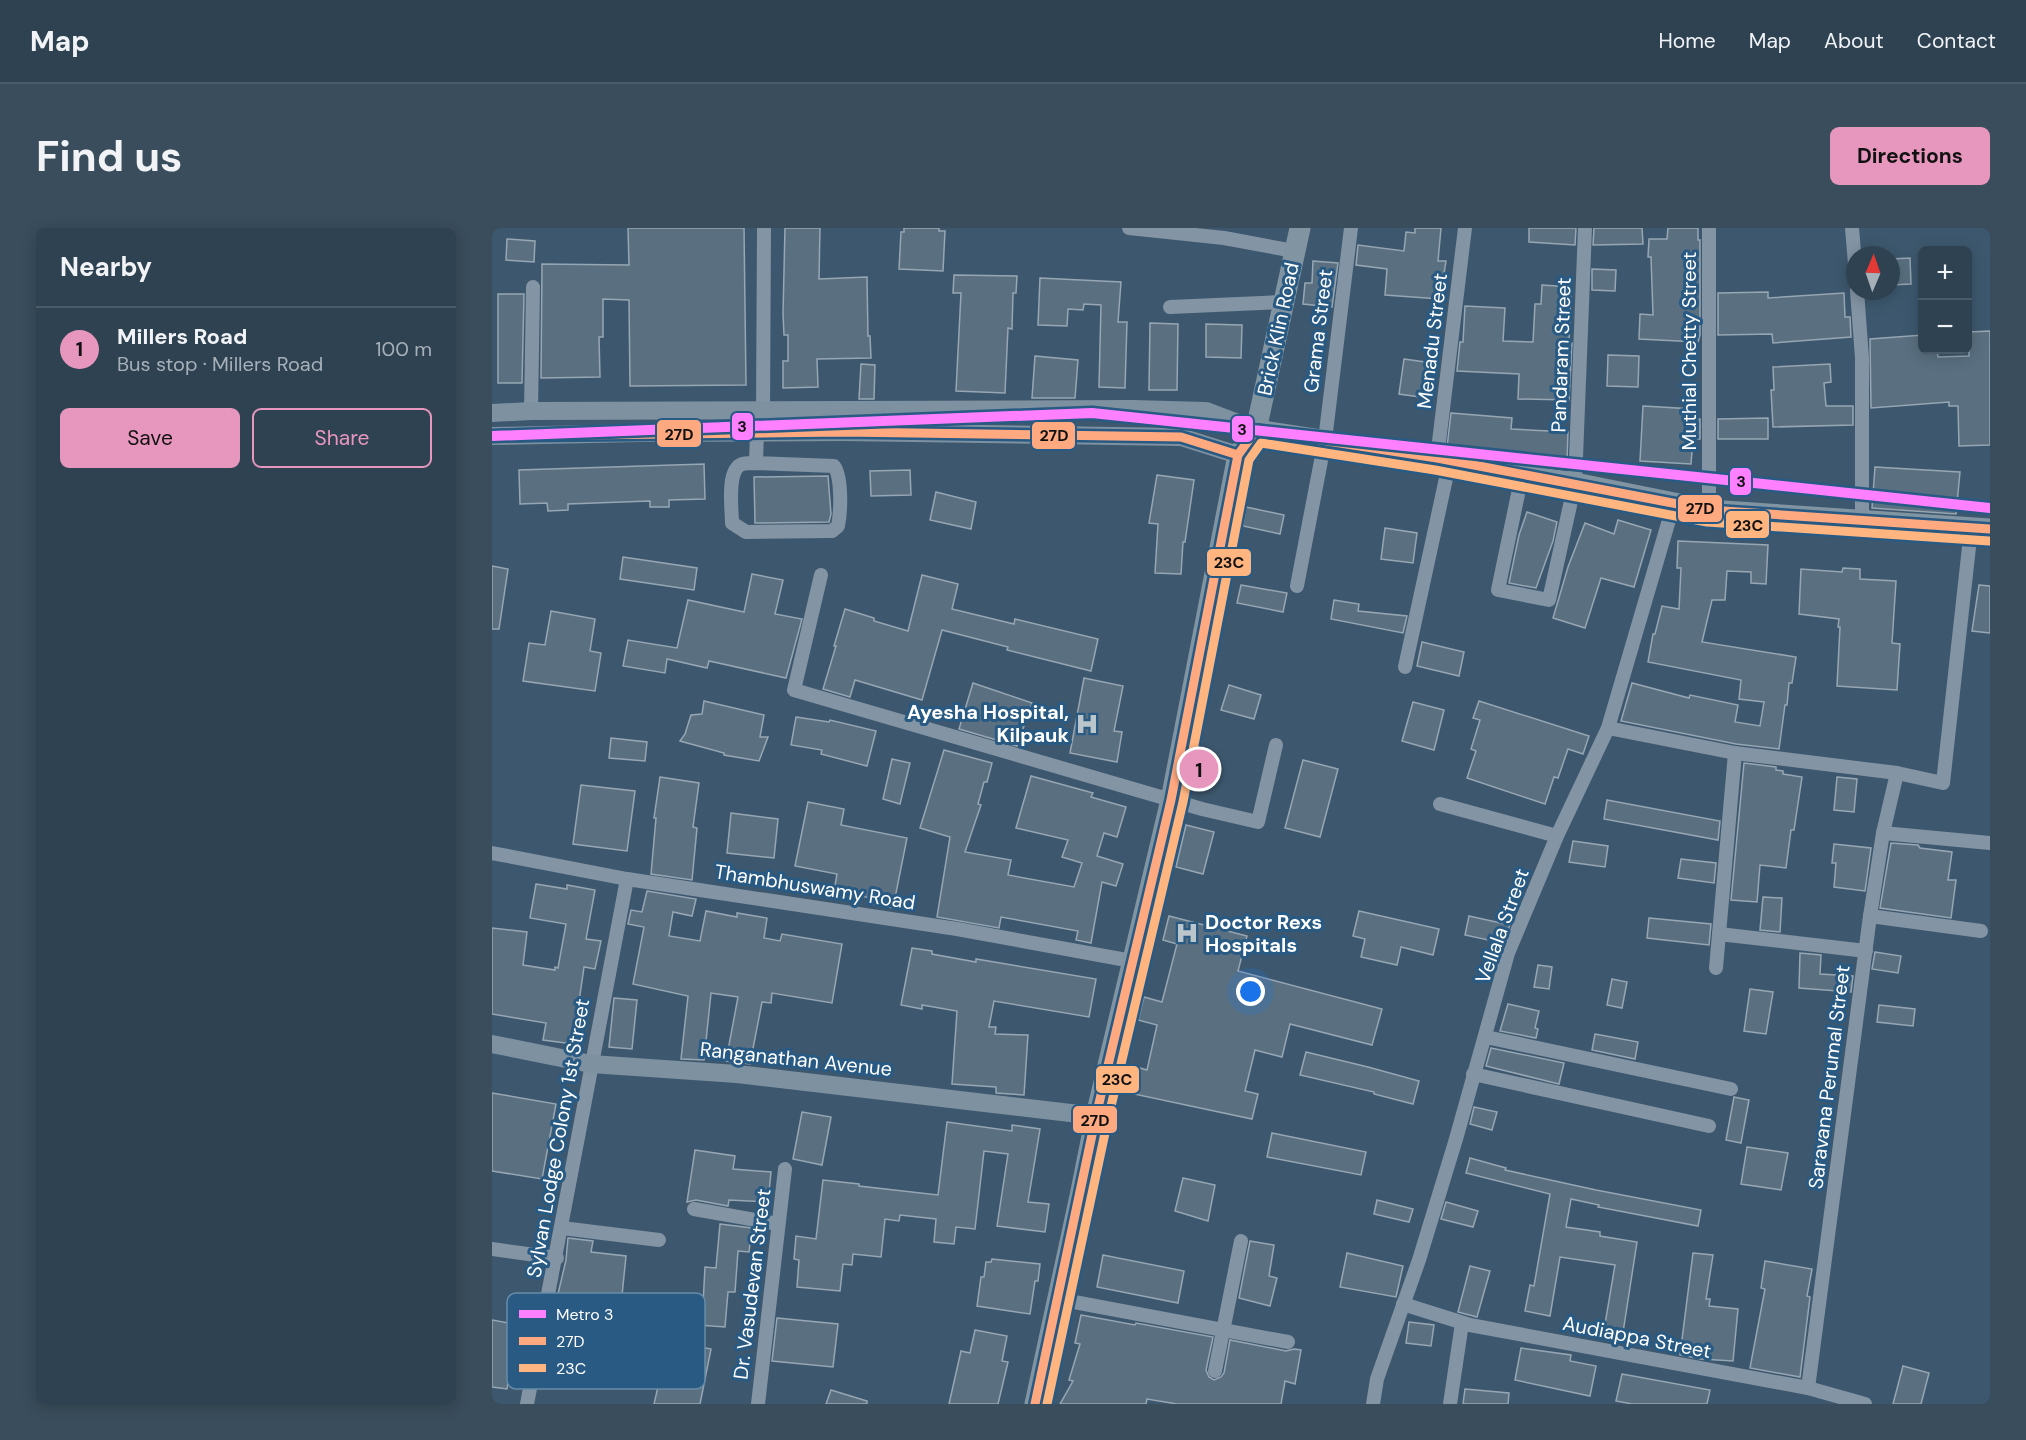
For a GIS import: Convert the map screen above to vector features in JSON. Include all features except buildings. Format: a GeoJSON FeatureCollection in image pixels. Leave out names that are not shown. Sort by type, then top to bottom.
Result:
{"type":"FeatureCollection","features":[{"type":"Feature","properties":{"kind":"main road","name":"Brick Klin Road"},"geometry":{"type":"LineString","coordinates":[[1257,430],[1300,228]]}},
{"type":"Feature","properties":{"kind":"main road"},"geometry":{"type":"LineString","coordinates":[[492,413],[1132,409],[1206,411],[1257,430],[1444,459],[1708,510],[1980,529]]}},
{"type":"Feature","properties":{"kind":"main road"},"geometry":{"type":"LineString","coordinates":[[1035,1404],[1096,1116],[1171,800],[1238,455],[1257,430]]}},
{"type":"Feature","properties":{"kind":"main road"},"geometry":{"type":"LineString","coordinates":[[492,436],[757,432],[1181,437],[1238,455]]}},
{"type":"Feature","properties":{"kind":"main road","name":"Ranganathan Avenue"},"geometry":{"type":"LineString","coordinates":[[492,1044],[591,1064],[737,1074],[1096,1116]]}},
{"type":"Feature","properties":{"kind":"street"},"geometry":{"type":"LineString","coordinates":[[763,411],[764,228]]}},
{"type":"Feature","properties":{"kind":"street"},"geometry":{"type":"LineString","coordinates":[[1129,228],[1225,233],[1294,251]]}},
{"type":"Feature","properties":{"kind":"street","name":"Grama Street"},"geometry":{"type":"LineString","coordinates":[[1297,586],[1324,440],[1351,228]]}},
{"type":"Feature","properties":{"kind":"street","name":"Menadu Street"},"geometry":{"type":"LineString","coordinates":[[1405,667],[1444,459],[1465,228]]}},
{"type":"Feature","properties":{"kind":"street","name":"Pandaram Street"},"geometry":{"type":"LineString","coordinates":[[1522,475],[1498,590],[1549,600],[1575,483],[1585,228]]}},
{"type":"Feature","properties":{"kind":"street","name":"Muthial Chetty Street"},"geometry":{"type":"LineString","coordinates":[[1708,510],[1709,228]]}},
{"type":"Feature","properties":{"kind":"street"},"geometry":{"type":"LineString","coordinates":[[1852,228],[1854,246]]}},
{"type":"Feature","properties":{"kind":"street"},"geometry":{"type":"LineString","coordinates":[[531,411],[533,287]]}},
{"type":"Feature","properties":{"kind":"street"},"geometry":{"type":"LineString","coordinates":[[1858,300],[1862,358],[1862,520]]}},
{"type":"Feature","properties":{"kind":"street"},"geometry":{"type":"LineString","coordinates":[[1170,308],[1283,302]]}},
{"type":"Feature","properties":{"kind":"street"},"geometry":{"type":"LineString","coordinates":[[756,463],[757,432]]}},
{"type":"Feature","properties":{"kind":"street"},"geometry":{"type":"LineString","coordinates":[[756,463],[834,466],[838,472],[840,518],[838,526],[832,531],[746,532],[737,528],[732,523],[732,477],[741,465],[756,463]]}},
{"type":"Feature","properties":{"kind":"street","name":"Vellala Street"},"geometry":{"type":"LineString","coordinates":[[1373,1404],[1377,1379],[1419,1260],[1456,1139],[1508,953],[1557,836],[1608,728],[1674,503]]}},
{"type":"Feature","properties":{"kind":"street"},"geometry":{"type":"LineString","coordinates":[[1608,728],[1735,753],[1897,772],[1943,783],[1980,529]]}},
{"type":"Feature","properties":{"kind":"street"},"geometry":{"type":"LineString","coordinates":[[821,575],[794,690],[1171,800],[1258,822],[1276,745]]}},
{"type":"Feature","properties":{"kind":"street"},"geometry":{"type":"LineString","coordinates":[[1716,968],[1735,753]]}},
{"type":"Feature","properties":{"kind":"street","name":"Saravana Perumal Street"},"geometry":{"type":"LineString","coordinates":[[1808,1388],[1870,916],[1883,833],[1897,772]]}},
{"type":"Feature","properties":{"kind":"street"},"geometry":{"type":"LineString","coordinates":[[1440,804],[1557,836]]}},
{"type":"Feature","properties":{"kind":"street"},"geometry":{"type":"LineString","coordinates":[[1883,833],[1990,843]]}},
{"type":"Feature","properties":{"kind":"street","name":"Thambhuswamy Road"},"geometry":{"type":"LineString","coordinates":[[492,853],[627,879],[957,929],[1132,961]]}},
{"type":"Feature","properties":{"kind":"street","name":"Sylvan Lodge Colony 1st Street"},"geometry":{"type":"LineString","coordinates":[[550,1293],[627,879]]}},
{"type":"Feature","properties":{"kind":"street"},"geometry":{"type":"LineString","coordinates":[[1870,916],[1981,932]]}},
{"type":"Feature","properties":{"kind":"street"},"geometry":{"type":"LineString","coordinates":[[1719,934],[1866,951]]}},
{"type":"Feature","properties":{"kind":"street"},"geometry":{"type":"LineString","coordinates":[[1486,1037],[1731,1089]]}},
{"type":"Feature","properties":{"kind":"street"},"geometry":{"type":"LineString","coordinates":[[1473,1074],[1709,1126]]}},
{"type":"Feature","properties":{"kind":"street","name":"Dr. Vasudevan Street"},"geometry":{"type":"LineString","coordinates":[[758,1404],[785,1169]]}},
{"type":"Feature","properties":{"kind":"street"},"geometry":{"type":"LineString","coordinates":[[693,1209],[778,1224]]}},
{"type":"Feature","properties":{"kind":"street"},"geometry":{"type":"LineString","coordinates":[[562,1228],[660,1240]]}},
{"type":"Feature","properties":{"kind":"street"},"geometry":{"type":"LineString","coordinates":[[1215,1371],[1241,1241]]}},
{"type":"Feature","properties":{"kind":"street"},"geometry":{"type":"LineString","coordinates":[[492,1249],[557,1258]]}},
{"type":"Feature","properties":{"kind":"street"},"geometry":{"type":"LineString","coordinates":[[1058,1299],[1288,1342]]}},
{"type":"Feature","properties":{"kind":"street","name":"Audiappa Street"},"geometry":{"type":"LineString","coordinates":[[1403,1304],[1462,1323],[1808,1388],[1865,1404]]}},
{"type":"Feature","properties":{"kind":"street"},"geometry":{"type":"LineString","coordinates":[[1450,1404],[1462,1323]]}},
{"type":"Feature","properties":{"kind":"street","name":"Sylvan Lodge Colony 1st Street"},"geometry":{"type":"LineString","coordinates":[[527,1404],[530,1389]]}},
{"type":"Feature","properties":{"kind":"metro line","name":"3"},"geometry":{"type":"LineString","coordinates":[[492,436],[1092,413],[1990,508]]}},
{"type":"Feature","properties":{"kind":"transit line","name":"27D"},"geometry":{"type":"LineString","coordinates":[[1035,1404],[1096,1116],[1171,800],[1238,455],[1256,430],[1437,458],[1709,510],[1990,529]]}},
{"type":"Feature","properties":{"kind":"transit line","name":"27D"},"geometry":{"type":"LineString","coordinates":[[492,436],[843,432],[1181,437],[1238,455]]}},
{"type":"Feature","properties":{"kind":"transit line","name":"23C"},"geometry":{"type":"LineString","coordinates":[[1047,1404],[1108,1119],[1183,802],[1249,460],[1261,443],[1435,470],[1707,522],[1989,541]]}},
{"type":"Feature","properties":{"kind":"place","name":"Ayesha Hospital, Kilpauk"},"geometry":{"type":"Point","coordinates":[1087,724]}},
{"type":"Feature","properties":{"kind":"place","name":"Millers Road"},"geometry":{"type":"Point","coordinates":[1199,769]}},
{"type":"Feature","properties":{"kind":"place","name":"Doctor Rexs Hospitals"},"geometry":{"type":"Point","coordinates":[1187,933]}}]}
